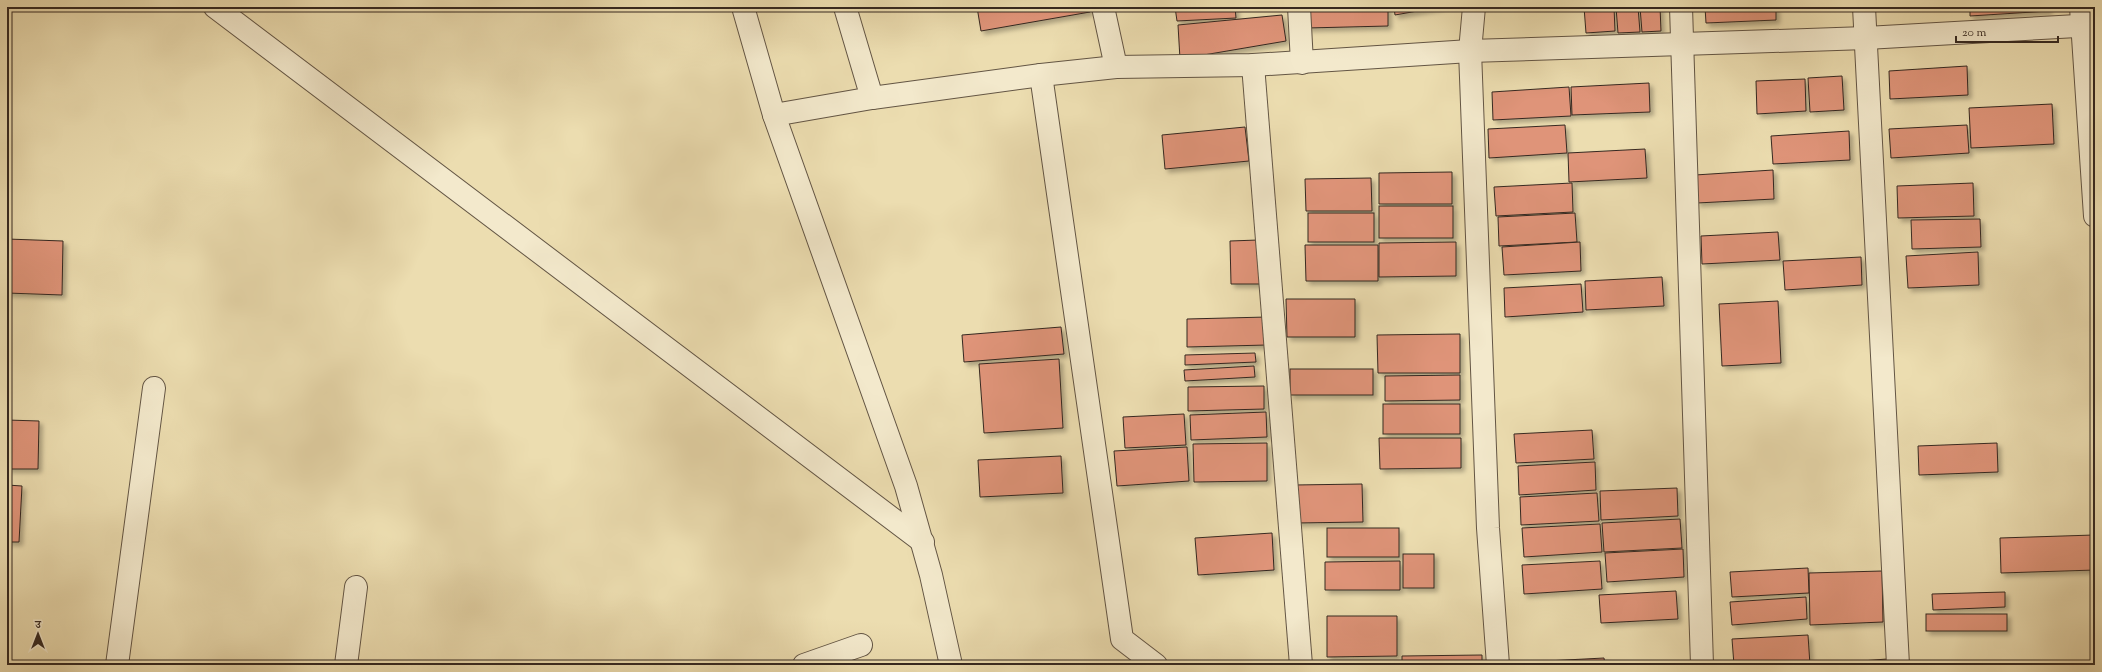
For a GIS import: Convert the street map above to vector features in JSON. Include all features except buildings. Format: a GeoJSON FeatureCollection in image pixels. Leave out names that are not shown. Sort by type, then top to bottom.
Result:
{"type":"FeatureCollection","features":[{"type":"Feature","properties":{"kind":"street"},"geometry":{"type":"LineString","coordinates":[[214,7],[923,542]]}},
{"type":"Feature","properties":{"kind":"street"},"geometry":{"type":"LineString","coordinates":[[742,7],[774,115],[906,486],[923,542],[951,665]]}},
{"type":"Feature","properties":{"kind":"street"},"geometry":{"type":"LineString","coordinates":[[844,7],[872,98]]}},
{"type":"Feature","properties":{"kind":"street"},"geometry":{"type":"LineString","coordinates":[[1103,7],[1116,67]]}},
{"type":"Feature","properties":{"kind":"street"},"geometry":{"type":"LineString","coordinates":[[1299,7],[1302,63]]}},
{"type":"Feature","properties":{"kind":"street"},"geometry":{"type":"LineString","coordinates":[[1474,7],[1470,52],[1488,528],[1498,665]]}},
{"type":"Feature","properties":{"kind":"street"},"geometry":{"type":"LineString","coordinates":[[1681,7],[1681,45],[1702,665]]}},
{"type":"Feature","properties":{"kind":"street"},"geometry":{"type":"LineString","coordinates":[[1864,7],[1898,665]]}},
{"type":"Feature","properties":{"kind":"street"},"geometry":{"type":"LineString","coordinates":[[774,115],[872,98],[1041,75],[1116,67],[1253,65],[1470,52],[1866,38],[2086,19],[2095,216]]}},
{"type":"Feature","properties":{"kind":"street"},"geometry":{"type":"LineString","coordinates":[[1253,65],[1301,665]]}},
{"type":"Feature","properties":{"kind":"street"},"geometry":{"type":"LineString","coordinates":[[1041,75],[1122,639],[1156,665]]}},
{"type":"Feature","properties":{"kind":"street"},"geometry":{"type":"LineString","coordinates":[[117,665],[154,388]]}},
{"type":"Feature","properties":{"kind":"street"},"geometry":{"type":"LineString","coordinates":[[346,665],[356,587]]}},
{"type":"Feature","properties":{"kind":"street"},"geometry":{"type":"LineString","coordinates":[[804,665],[861,645]]}}]}
